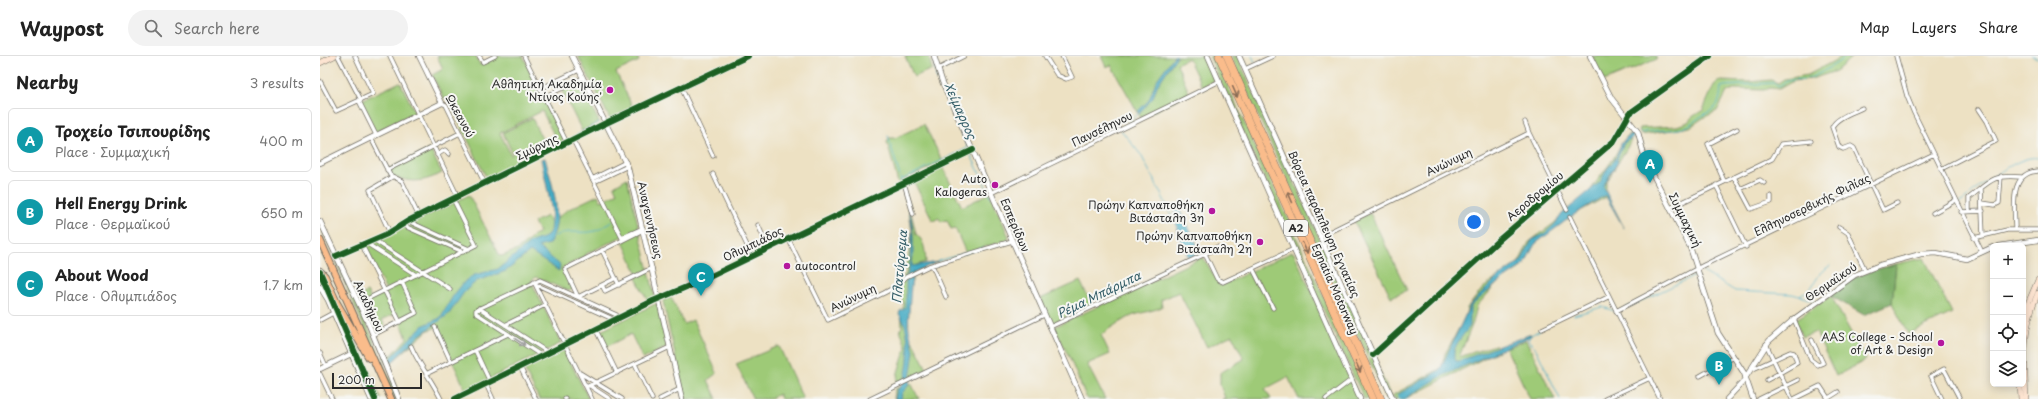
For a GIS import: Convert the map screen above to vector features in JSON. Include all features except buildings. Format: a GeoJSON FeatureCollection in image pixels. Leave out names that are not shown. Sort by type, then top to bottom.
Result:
{"type":"FeatureCollection","features":[{"type":"Feature","properties":{"kind":"highway","name":"Egnatia Motorway"},"geometry":{"type":"LineString","coordinates":[[1219,56],[1373,399]]}},
{"type":"Feature","properties":{"kind":"highway","name":"Egnatia Motorway"},"geometry":{"type":"LineString","coordinates":[[1227,56],[1381,399]]}},
{"type":"Feature","properties":{"kind":"highway"},"geometry":{"type":"LineString","coordinates":[[320,240],[391,399]]}},
{"type":"Feature","properties":{"kind":"highway"},"geometry":{"type":"LineString","coordinates":[[320,248],[387,399]]}},
{"type":"Feature","properties":{"kind":"highway"},"geometry":{"type":"LineString","coordinates":[[320,271],[369,358]]}},
{"type":"Feature","properties":{"kind":"main road"},"geometry":{"type":"LineString","coordinates":[[320,63],[324,58],[334,56]]}},
{"type":"Feature","properties":{"kind":"main road"},"geometry":{"type":"LineString","coordinates":[[2025,315],[2029,301],[2038,280]]}},
{"type":"Feature","properties":{"kind":"main road"},"geometry":{"type":"LineString","coordinates":[[2026,399],[2026,334],[2030,316],[2038,293]]}},
{"type":"Feature","properties":{"kind":"main road"},"geometry":{"type":"LineString","coordinates":[[2020,387],[2021,399]]}},
{"type":"Feature","properties":{"kind":"street"},"geometry":{"type":"LineString","coordinates":[[338,56],[376,135]]}},
{"type":"Feature","properties":{"kind":"street"},"geometry":{"type":"LineString","coordinates":[[320,81],[336,111],[373,94],[355,56]]}},
{"type":"Feature","properties":{"kind":"street"},"geometry":{"type":"LineString","coordinates":[[390,56],[458,197]]}},
{"type":"Feature","properties":{"kind":"street","name":"Ωκεανού"},"geometry":{"type":"LineString","coordinates":[[420,56],[442,103],[446,105],[485,184]]}},
{"type":"Feature","properties":{"kind":"street"},"geometry":{"type":"LineString","coordinates":[[479,56],[482,62],[494,56]]}},
{"type":"Feature","properties":{"kind":"street"},"geometry":{"type":"LineString","coordinates":[[524,56],[567,143]]}},
{"type":"Feature","properties":{"kind":"street","name":"Αναγεννήσεως"},"geometry":{"type":"LineString","coordinates":[[572,56],[627,164],[682,399]]}},
{"type":"Feature","properties":{"kind":"street","name":"Σμύρνης"},"geometry":{"type":"LineString","coordinates":[[336,256],[390,233],[408,221],[606,123],[748,56]]}},
{"type":"Feature","properties":{"kind":"street","name":"Εσπερίδων"},"geometry":{"type":"LineString","coordinates":[[934,56],[938,69],[1080,398]]}},
{"type":"Feature","properties":{"kind":"street"},"geometry":{"type":"LineString","coordinates":[[938,69],[964,56]]}},
{"type":"Feature","properties":{"kind":"street"},"geometry":{"type":"LineString","coordinates":[[1046,56],[1051,69],[1060,77],[1066,79],[1072,77],[1062,56]]}},
{"type":"Feature","properties":{"kind":"street"},"geometry":{"type":"LineString","coordinates":[[1208,56],[1360,399]]}},
{"type":"Feature","properties":{"kind":"street","name":"Βόρεια παράπλευρη Εγνατίας"},"geometry":{"type":"LineString","coordinates":[[1239,56],[1393,399]]}},
{"type":"Feature","properties":{"kind":"street"},"geometry":{"type":"LineString","coordinates":[[1245,69],[1273,56]]}},
{"type":"Feature","properties":{"kind":"street","name":"Συμμαχική"},"geometry":{"type":"LineString","coordinates":[[1590,56],[1612,99],[1626,119],[1638,132],[1645,159],[1687,242],[1716,327],[1722,340],[1746,377],[1753,399]]}},
{"type":"Feature","properties":{"kind":"street","name":"Αεροδρομίου"},"geometry":{"type":"LineString","coordinates":[[1373,355],[1497,242],[1614,141],[1630,113],[1710,56]]}},
{"type":"Feature","properties":{"kind":"street"},"geometry":{"type":"LineString","coordinates":[[1896,56],[1909,102],[1961,212],[1982,252]]}},
{"type":"Feature","properties":{"kind":"street"},"geometry":{"type":"LineString","coordinates":[[540,89],[579,70]]}},
{"type":"Feature","properties":{"kind":"street"},"geometry":{"type":"LineString","coordinates":[[544,98],[583,78]]}},
{"type":"Feature","properties":{"kind":"street","name":"Πανσέληνου"},"geometry":{"type":"LineString","coordinates":[[991,193],[1220,82]]}},
{"type":"Feature","properties":{"kind":"street"},"geometry":{"type":"LineString","coordinates":[[681,87],[713,156]]}},
{"type":"Feature","properties":{"kind":"street"},"geometry":{"type":"LineString","coordinates":[[320,163],[442,103]]}},
{"type":"Feature","properties":{"kind":"street"},"geometry":{"type":"LineString","coordinates":[[1862,108],[1836,121],[1832,127],[1839,147],[1843,148],[1851,146],[1854,148],[1883,210],[1897,203]]}},
{"type":"Feature","properties":{"kind":"street"},"geometry":{"type":"LineString","coordinates":[[1941,169],[1996,141],[1987,121],[1979,109]]}},
{"type":"Feature","properties":{"kind":"street"},"geometry":{"type":"LineString","coordinates":[[1525,122],[1567,210]]}},
{"type":"Feature","properties":{"kind":"street"},"geometry":{"type":"LineString","coordinates":[[1724,181],[1708,144],[1737,128]]}},
{"type":"Feature","properties":{"kind":"street","name":"Ανώνυμη"},"geometry":{"type":"LineString","coordinates":[[1321,236],[1529,132]]}},
{"type":"Feature","properties":{"kind":"street"},"geometry":{"type":"LineString","coordinates":[[387,170],[460,133]]}},
{"type":"Feature","properties":{"kind":"street"},"geometry":{"type":"LineString","coordinates":[[371,138],[392,177],[402,181],[419,216]]}},
{"type":"Feature","properties":{"kind":"street"},"geometry":{"type":"LineString","coordinates":[[573,140],[623,240]]}},
{"type":"Feature","properties":{"kind":"street"},"geometry":{"type":"LineString","coordinates":[[1670,208],[1772,158],[1781,144],[1811,141]]}},
{"type":"Feature","properties":{"kind":"street"},"geometry":{"type":"LineString","coordinates":[[437,155],[445,150],[449,154]]}},
{"type":"Feature","properties":{"kind":"street","name":"Ολυμπιάδος"},"geometry":{"type":"LineString","coordinates":[[455,399],[621,317],[671,295],[768,247],[973,150]]}},
{"type":"Feature","properties":{"kind":"street","name":"Ελληνοσερβικής Φιλίας"},"geometry":{"type":"LineString","coordinates":[[1616,311],[1697,271],[1704,265],[1746,247],[1934,154]]}},
{"type":"Feature","properties":{"kind":"street"},"geometry":{"type":"LineString","coordinates":[[593,181],[627,164]]}},
{"type":"Feature","properties":{"kind":"street"},"geometry":{"type":"LineString","coordinates":[[2015,230],[2016,188],[2021,177],[2027,173],[2038,171]]}},
{"type":"Feature","properties":{"kind":"street"},"geometry":{"type":"LineString","coordinates":[[713,174],[752,256]]}},
{"type":"Feature","properties":{"kind":"street"},"geometry":{"type":"LineString","coordinates":[[1969,211],[1970,198],[1981,188],[2001,176],[2021,177]]}},
{"type":"Feature","properties":{"kind":"street"},"geometry":{"type":"LineString","coordinates":[[1982,203],[1997,205],[2001,176]]}},
{"type":"Feature","properties":{"kind":"street"},"geometry":{"type":"LineString","coordinates":[[390,233],[370,190],[392,177]]}},
{"type":"Feature","properties":{"kind":"street"},"geometry":{"type":"LineString","coordinates":[[1734,177],[1751,209],[1771,202],[1771,196]]}},
{"type":"Feature","properties":{"kind":"street"},"geometry":{"type":"LineString","coordinates":[[1740,189],[1760,180],[1764,183]]}},
{"type":"Feature","properties":{"kind":"street"},"geometry":{"type":"LineString","coordinates":[[904,183],[913,214]]}},
{"type":"Feature","properties":{"kind":"street"},"geometry":{"type":"LineString","coordinates":[[1716,185],[1746,247]]}},
{"type":"Feature","properties":{"kind":"street"},"geometry":{"type":"LineString","coordinates":[[1981,188],[1983,235]]}},
{"type":"Feature","properties":{"kind":"street"},"geometry":{"type":"LineString","coordinates":[[359,303],[476,246],[453,199]]}},
{"type":"Feature","properties":{"kind":"street"},"geometry":{"type":"LineString","coordinates":[[1933,213],[1956,200]]}},
{"type":"Feature","properties":{"kind":"street"},"geometry":{"type":"LineString","coordinates":[[1961,212],[1982,211]]}},
{"type":"Feature","properties":{"kind":"street"},"geometry":{"type":"LineString","coordinates":[[1570,217],[1608,297],[1660,399]]}},
{"type":"Feature","properties":{"kind":"street","name":"Ακαδήμου"},"geometry":{"type":"LineString","coordinates":[[320,221],[373,334],[399,399]]}},
{"type":"Feature","properties":{"kind":"street"},"geometry":{"type":"LineString","coordinates":[[408,221],[469,249]]}},
{"type":"Feature","properties":{"kind":"street"},"geometry":{"type":"LineString","coordinates":[[402,225],[463,252]]}},
{"type":"Feature","properties":{"kind":"street"},"geometry":{"type":"LineString","coordinates":[[758,225],[768,247]]}},
{"type":"Feature","properties":{"kind":"street"},"geometry":{"type":"LineString","coordinates":[[1839,227],[1848,233],[1865,270]]}},
{"type":"Feature","properties":{"kind":"street"},"geometry":{"type":"LineString","coordinates":[[578,297],[565,268],[623,240],[625,236],[643,229]]}},
{"type":"Feature","properties":{"kind":"street"},"geometry":{"type":"LineString","coordinates":[[1974,238],[1983,235],[2015,230],[2038,230]]}},
{"type":"Feature","properties":{"kind":"street","name":"Ανώνυμη"},"geometry":{"type":"LineString","coordinates":[[788,238],[828,320],[890,290],[897,286],[906,277],[932,265],[1012,241]]}},
{"type":"Feature","properties":{"kind":"street"},"geometry":{"type":"LineString","coordinates":[[374,240],[450,289]]}},
{"type":"Feature","properties":{"kind":"street"},"geometry":{"type":"LineString","coordinates":[[2018,243],[2038,240]]}},
{"type":"Feature","properties":{"kind":"street"},"geometry":{"type":"LineString","coordinates":[[364,244],[416,275]]}},
{"type":"Feature","properties":{"kind":"street"},"geometry":{"type":"LineString","coordinates":[[364,244],[384,291],[400,322]]}},
{"type":"Feature","properties":{"kind":"street"},"geometry":{"type":"LineString","coordinates":[[1050,327],[1217,247]]}},
{"type":"Feature","properties":{"kind":"street","name":"Θερμαϊκού"},"geometry":{"type":"LineString","coordinates":[[1727,399],[1746,377],[1766,344],[1794,319],[1843,282],[1865,270],[1921,254],[1936,253],[1964,259],[1990,248]]}},
{"type":"Feature","properties":{"kind":"street"},"geometry":{"type":"LineString","coordinates":[[1203,255],[1206,256],[1217,279],[1222,282],[1294,249]]}},
{"type":"Feature","properties":{"kind":"street"},"geometry":{"type":"LineString","coordinates":[[602,250],[619,285]]}},
{"type":"Feature","properties":{"kind":"street"},"geometry":{"type":"LineString","coordinates":[[932,265],[946,297]]}},
{"type":"Feature","properties":{"kind":"street"},"geometry":{"type":"LineString","coordinates":[[602,285],[605,291],[652,268]]}},
{"type":"Feature","properties":{"kind":"street"},"geometry":{"type":"LineString","coordinates":[[1253,269],[1273,308]]}},
{"type":"Feature","properties":{"kind":"street"},"geometry":{"type":"LineString","coordinates":[[578,297],[616,278]]}},
{"type":"Feature","properties":{"kind":"street"},"geometry":{"type":"LineString","coordinates":[[542,356],[476,313],[476,310],[541,280],[621,317]]}},
{"type":"Feature","properties":{"kind":"street"},"geometry":{"type":"LineString","coordinates":[[373,334],[400,322],[416,312],[402,282]]}},
{"type":"Feature","properties":{"kind":"street"},"geometry":{"type":"LineString","coordinates":[[534,283],[588,387],[592,399]]}},
{"type":"Feature","properties":{"kind":"street"},"geometry":{"type":"LineString","coordinates":[[534,283],[615,320]]}},
{"type":"Feature","properties":{"kind":"street"},"geometry":{"type":"LineString","coordinates":[[320,287],[322,296],[333,313],[371,399]]}},
{"type":"Feature","properties":{"kind":"street"},"geometry":{"type":"LineString","coordinates":[[1542,329],[1608,297]]}},
{"type":"Feature","properties":{"kind":"street"},"geometry":{"type":"LineString","coordinates":[[505,325],[545,305]]}},
{"type":"Feature","properties":{"kind":"street"},"geometry":{"type":"LineString","coordinates":[[479,308],[549,353]]}},
{"type":"Feature","properties":{"kind":"street"},"geometry":{"type":"LineString","coordinates":[[320,320],[333,313]]}},
{"type":"Feature","properties":{"kind":"street"},"geometry":{"type":"LineString","coordinates":[[870,399],[1044,315]]}},
{"type":"Feature","properties":{"kind":"street"},"geometry":{"type":"LineString","coordinates":[[1794,319],[1811,360],[1818,365],[1823,363],[1812,340]]}},
{"type":"Feature","properties":{"kind":"street"},"geometry":{"type":"LineString","coordinates":[[435,327],[451,362]]}},
{"type":"Feature","properties":{"kind":"street"},"geometry":{"type":"LineString","coordinates":[[596,330],[617,373]]}},
{"type":"Feature","properties":{"kind":"street"},"geometry":{"type":"LineString","coordinates":[[426,374],[508,334]]}},
{"type":"Feature","properties":{"kind":"street"},"geometry":{"type":"LineString","coordinates":[[1766,344],[1793,399],[1821,386],[1827,399],[1838,392]]}},
{"type":"Feature","properties":{"kind":"street"},"geometry":{"type":"LineString","coordinates":[[411,346],[426,374],[430,377],[441,399]]}},
{"type":"Feature","properties":{"kind":"street"},"geometry":{"type":"LineString","coordinates":[[588,387],[670,348]]}},
{"type":"Feature","properties":{"kind":"street"},"geometry":{"type":"LineString","coordinates":[[475,350],[490,382]]}},
{"type":"Feature","properties":{"kind":"street"},"geometry":{"type":"LineString","coordinates":[[1750,371],[1790,352],[1795,354],[1797,363],[1767,380]]}},
{"type":"Feature","properties":{"kind":"street"},"geometry":{"type":"LineString","coordinates":[[320,353],[326,366]]}},
{"type":"Feature","properties":{"kind":"street"},"geometry":{"type":"LineString","coordinates":[[320,369],[351,354]]}},
{"type":"Feature","properties":{"kind":"street"},"geometry":{"type":"LineString","coordinates":[[1700,376],[1734,357]]}},
{"type":"Feature","properties":{"kind":"street"},"geometry":{"type":"LineString","coordinates":[[635,364],[652,399]]}},
{"type":"Feature","properties":{"kind":"street"},"geometry":{"type":"LineString","coordinates":[[520,367],[536,399]]}},
{"type":"Feature","properties":{"kind":"street"},"geometry":{"type":"LineString","coordinates":[[1942,399],[1931,376],[1945,369],[1960,399]]}},
{"type":"Feature","properties":{"kind":"street"},"geometry":{"type":"LineString","coordinates":[[579,372],[622,399]]}},
{"type":"Feature","properties":{"kind":"street"},"geometry":{"type":"LineString","coordinates":[[320,374],[332,399]]}},
{"type":"Feature","properties":{"kind":"street"},"geometry":{"type":"LineString","coordinates":[[1605,399],[1650,378]]}},
{"type":"Feature","properties":{"kind":"street"},"geometry":{"type":"LineString","coordinates":[[1326,399],[1351,380]]}},
{"type":"Feature","properties":{"kind":"street"},"geometry":{"type":"LineString","coordinates":[[1759,399],[1798,380]]}},
{"type":"Feature","properties":{"kind":"street"},"geometry":{"type":"LineString","coordinates":[[486,384],[493,399]]}},
{"type":"Feature","properties":{"kind":"street"},"geometry":{"type":"LineString","coordinates":[[588,387],[610,399]]}},
{"type":"Feature","properties":{"kind":"street"},"geometry":{"type":"LineString","coordinates":[[660,399],[680,389]]}},
{"type":"Feature","properties":{"kind":"green space"},"geometry":{"type":"Polygon","coordinates":[[[437,56],[476,56],[480,65],[499,56],[523,56],[564,139],[563,141],[558,143],[542,111],[500,133],[511,155],[513,154],[503,133],[532,118],[546,147],[487,179],[447,97],[444,99],[432,75],[443,69],[437,56]]]}},
{"type":"Feature","properties":{"kind":"green space","name":"Αθλητική Ακαδημία 'Ντίνος Κούης'"},"geometry":{"type":"Polygon","coordinates":[[[578,56],[637,56],[639,61],[616,72],[633,108],[610,119],[578,56]]]}},
{"type":"Feature","properties":{"kind":"green space"},"geometry":{"type":"Polygon","coordinates":[[[905,56],[931,56],[929,57],[932,69],[914,77],[905,56]]]}},
{"type":"Feature","properties":{"kind":"green space"},"geometry":{"type":"Polygon","coordinates":[[[1101,56],[1205,56],[1214,81],[1202,87],[1188,58],[1177,64],[1189,93],[1141,118],[1111,65],[1106,67],[1101,56]]]}},
{"type":"Feature","properties":{"kind":"green space"},"geometry":{"type":"Polygon","coordinates":[[[1209,56],[1214,56],[1370,399],[1364,399],[1209,56]]]}},
{"type":"Feature","properties":{"kind":"green space"},"geometry":{"type":"Polygon","coordinates":[[[1231,56],[1237,56],[1392,399],[1387,399],[1231,56]]]}},
{"type":"Feature","properties":{"kind":"green space"},"geometry":{"type":"Polygon","coordinates":[[[1592,56],[1656,56],[1657,59],[1604,81],[1592,56]]]}},
{"type":"Feature","properties":{"kind":"green space"},"geometry":{"type":"Polygon","coordinates":[[[1843,56],[1853,56],[1836,71],[1811,79],[1793,81],[1779,89],[1734,89],[1727,92],[1717,111],[1690,127],[1641,135],[1639,131],[1640,128],[1677,126],[1688,122],[1692,117],[1703,110],[1714,85],[1719,81],[1749,82],[1771,80],[1778,83],[1784,79],[1808,75],[1843,56]]]}},
{"type":"Feature","properties":{"kind":"green space"},"geometry":{"type":"Polygon","coordinates":[[[579,80],[599,122],[582,131],[561,89],[579,80]]]}},
{"type":"Feature","properties":{"kind":"green space"},"geometry":{"type":"Polygon","coordinates":[[[400,82],[415,112],[375,132],[360,101],[400,82]]]}},
{"type":"Feature","properties":{"kind":"green space"},"geometry":{"type":"Polygon","coordinates":[[[924,124],[943,162],[898,183],[887,142],[889,138],[895,138],[924,124]]]}},
{"type":"Feature","properties":{"kind":"green space"},"geometry":{"type":"Polygon","coordinates":[[[1629,134],[1631,141],[1606,183],[1606,197],[1571,216],[1534,244],[1522,267],[1500,280],[1477,306],[1473,323],[1459,357],[1495,345],[1500,350],[1405,399],[1394,399],[1393,395],[1441,368],[1445,354],[1465,317],[1467,308],[1483,288],[1519,262],[1529,242],[1553,224],[1567,210],[1584,199],[1629,134]]]}},
{"type":"Feature","properties":{"kind":"green space"},"geometry":{"type":"Polygon","coordinates":[[[430,149],[442,173],[417,181],[405,180],[391,175],[388,169],[430,149]]]}},
{"type":"Feature","properties":{"kind":"green space"},"geometry":{"type":"Polygon","coordinates":[[[942,166],[962,207],[990,193],[1009,237],[1007,240],[966,253],[955,228],[951,229],[947,220],[941,222],[939,218],[933,221],[913,180],[942,166]]]}},
{"type":"Feature","properties":{"kind":"green space"},"geometry":{"type":"Polygon","coordinates":[[[627,178],[655,297],[648,301],[636,278],[639,276],[623,242],[626,241],[623,236],[586,254],[586,256],[562,268],[573,289],[568,291],[536,277],[531,281],[561,343],[466,391],[437,327],[427,331],[390,364],[387,363],[383,356],[392,355],[407,338],[397,313],[382,320],[385,326],[375,331],[359,296],[367,292],[371,299],[386,291],[365,246],[469,195],[500,256],[502,256],[517,250],[539,232],[534,222],[547,216],[551,223],[567,210],[598,195],[601,201],[617,193],[614,186],[627,178]]]}},
{"type":"Feature","properties":{"kind":"green space"},"geometry":{"type":"Polygon","coordinates":[[[902,186],[909,203],[916,234],[923,243],[925,250],[926,262],[916,265],[908,298],[909,334],[927,369],[896,385],[898,372],[906,348],[900,329],[902,327],[901,313],[904,305],[897,286],[906,273],[912,232],[908,206],[902,186]]]}},
{"type":"Feature","properties":{"kind":"green space"},"geometry":{"type":"Polygon","coordinates":[[[1370,213],[1407,290],[1391,297],[1354,221],[1370,213]]]}},
{"type":"Feature","properties":{"kind":"green space"},"geometry":{"type":"Polygon","coordinates":[[[323,232],[367,325],[398,399],[395,399],[323,232]]]}},
{"type":"Feature","properties":{"kind":"green space"},"geometry":{"type":"Polygon","coordinates":[[[1292,252],[1294,253],[1360,399],[1299,399],[1288,377],[1265,389],[1271,399],[1222,399],[1225,398],[1220,385],[1220,373],[1244,359],[1232,335],[1207,347],[1179,292],[1161,300],[1162,307],[1134,315],[1101,335],[1110,354],[1087,364],[1105,399],[1087,399],[1070,359],[1054,327],[1203,257],[1220,286],[1292,252]]]}},
{"type":"Feature","properties":{"kind":"green space"},"geometry":{"type":"Polygon","coordinates":[[[1924,258],[1952,313],[1908,334],[1892,303],[1896,264],[1924,258]]]}},
{"type":"Feature","properties":{"kind":"green space"},"geometry":{"type":"Polygon","coordinates":[[[1896,264],[1892,303],[1864,315],[1831,296],[1843,284],[1851,279],[1896,264]]]}},
{"type":"Feature","properties":{"kind":"green space"},"geometry":{"type":"Polygon","coordinates":[[[320,271],[355,339],[381,399],[374,399],[320,283],[320,271]]]}},
{"type":"Feature","properties":{"kind":"green space"},"geometry":{"type":"Polygon","coordinates":[[[1080,281],[1092,305],[1051,324],[1040,299],[1080,281]]]}},
{"type":"Feature","properties":{"kind":"green space"},"geometry":{"type":"Polygon","coordinates":[[[1831,296],[1866,360],[1836,376],[1816,332],[1802,337],[1795,320],[1831,296]]]}},
{"type":"Feature","properties":{"kind":"green space"},"geometry":{"type":"Polygon","coordinates":[[[671,297],[684,324],[693,320],[717,373],[708,380],[717,399],[685,399],[663,301],[671,297]]]}},
{"type":"Feature","properties":{"kind":"green space"},"geometry":{"type":"Polygon","coordinates":[[[657,303],[667,347],[643,359],[631,334],[606,347],[599,332],[657,303]]]}},
{"type":"Feature","properties":{"kind":"green space"},"geometry":{"type":"Polygon","coordinates":[[[1526,340],[1555,399],[1530,399],[1506,348],[1526,340]]]}},
{"type":"Feature","properties":{"kind":"green space"},"geometry":{"type":"Polygon","coordinates":[[[779,346],[803,399],[781,399],[779,394],[769,399],[753,399],[736,364],[779,346]]]}},
{"type":"Feature","properties":{"kind":"green space"},"geometry":{"type":"Polygon","coordinates":[[[564,350],[589,399],[539,399],[524,369],[564,350]]]}},
{"type":"Feature","properties":{"kind":"green space"},"geometry":{"type":"Polygon","coordinates":[[[909,383],[909,385],[911,383],[919,399],[901,399],[901,394],[900,399],[894,399],[895,389],[909,383]]]}},
{"type":"Feature","properties":{"kind":"water"},"geometry":{"type":"Polygon","coordinates":[[[1174,56],[1177,56],[1157,86],[1153,98],[1139,113],[1138,111],[1149,100],[1156,81],[1174,56]]]}},
{"type":"Feature","properties":{"kind":"water"},"geometry":{"type":"Polygon","coordinates":[[[1635,132],[1636,135],[1624,143],[1617,160],[1618,162],[1603,186],[1624,228],[1605,195],[1572,216],[1535,244],[1524,265],[1499,282],[1472,305],[1470,309],[1470,326],[1455,347],[1454,357],[1456,361],[1459,361],[1531,334],[1531,336],[1442,376],[1404,399],[1399,399],[1397,395],[1440,370],[1470,305],[1497,278],[1521,261],[1532,240],[1544,234],[1555,224],[1562,214],[1600,182],[1607,169],[1616,158],[1621,144],[1628,136],[1635,132]]]}},
{"type":"Feature","properties":{"kind":"water"},"geometry":{"type":"Polygon","coordinates":[[[545,158],[554,190],[557,213],[554,234],[549,244],[538,247],[560,265],[559,271],[530,252],[506,271],[477,281],[465,291],[449,314],[420,335],[394,360],[391,365],[388,361],[422,326],[440,318],[453,296],[465,281],[474,275],[498,269],[531,242],[546,237],[550,231],[552,211],[541,159],[545,158]]]}},
{"type":"Feature","properties":{"kind":"water"},"geometry":{"type":"Polygon","coordinates":[[[909,208],[913,235],[912,266],[938,262],[912,273],[908,325],[914,351],[909,385],[902,393],[901,399],[895,399],[897,390],[902,385],[905,377],[908,356],[907,335],[905,326],[899,314],[900,311],[906,308],[906,279],[910,264],[912,231],[909,208]]]}},
{"type":"Feature","properties":{"kind":"water"},"geometry":{"type":"Polygon","coordinates":[[[1174,208],[1180,211],[1201,252],[1189,258],[1179,237],[1174,208]]]}},
{"type":"Feature","properties":{"kind":"waterway","name":"Ρέμα Μπάρμπα"},"geometry":{"type":"LineString","coordinates":[[1252,56],[1255,62]]}},
{"type":"Feature","properties":{"kind":"waterway"},"geometry":{"type":"LineString","coordinates":[[1640,133],[1678,129],[1689,125],[1716,107],[1719,101],[1721,87],[1774,83],[1779,86],[1792,80],[1807,79],[1812,77],[1847,56]]}},
{"type":"Feature","properties":{"kind":"waterway"},"geometry":{"type":"LineString","coordinates":[[2032,56],[2038,58]]}},
{"type":"Feature","properties":{"kind":"waterway","name":"Χείμαρρος"},"geometry":{"type":"LineString","coordinates":[[901,180],[968,148],[936,77],[934,63]]}},
{"type":"Feature","properties":{"kind":"waterway","name":"Ρέμα Μπάρμπα"},"geometry":{"type":"LineString","coordinates":[[1125,126],[1139,113]]}},
{"type":"Feature","properties":{"kind":"waterway"},"geometry":{"type":"LineString","coordinates":[[572,138],[599,122]]}},
{"type":"Feature","properties":{"kind":"waterway","name":"Ρέμα Μπάρμπα"},"geometry":{"type":"LineString","coordinates":[[1121,130],[1141,155],[1177,225]]}},
{"type":"Feature","properties":{"kind":"waterway","name":"Πλατύρρεμα"},"geometry":{"type":"LineString","coordinates":[[888,136],[904,190]]}},
{"type":"Feature","properties":{"kind":"waterway"},"geometry":{"type":"LineString","coordinates":[[970,153],[991,197]]}},
{"type":"Feature","properties":{"kind":"waterway"},"geometry":{"type":"LineString","coordinates":[[1970,195],[2002,170],[2022,160],[2038,158]]}},
{"type":"Feature","properties":{"kind":"waterway"},"geometry":{"type":"LineString","coordinates":[[1960,203],[1968,197]]}},
{"type":"Feature","properties":{"kind":"waterway"},"geometry":{"type":"LineString","coordinates":[[555,236],[565,232],[595,231],[612,222]]}},
{"type":"Feature","properties":{"kind":"waterway","name":"Ρέμα Μπάρμπα"},"geometry":{"type":"LineString","coordinates":[[938,261],[983,248]]}},
{"type":"Feature","properties":{"kind":"waterway"},"geometry":{"type":"LineString","coordinates":[[1800,296],[1811,288],[1821,272],[1831,265]]}},
{"type":"Feature","properties":{"kind":"waterway"},"geometry":{"type":"LineString","coordinates":[[1703,272],[1735,291],[1792,294],[1814,300]]}},
{"type":"Feature","properties":{"kind":"waterway"},"geometry":{"type":"LineString","coordinates":[[1626,308],[1694,276]]}},
{"type":"Feature","properties":{"kind":"waterway","name":"Πλατύρρεμα"},"geometry":{"type":"LineString","coordinates":[[905,310],[906,299]]}},
{"type":"Feature","properties":{"kind":"waterway"},"geometry":{"type":"LineString","coordinates":[[1574,315],[1602,307],[1615,311]]}},
{"type":"Feature","properties":{"kind":"waterway"},"geometry":{"type":"LineString","coordinates":[[431,326],[441,319]]}},
{"type":"Feature","properties":{"kind":"waterway"},"geometry":{"type":"LineString","coordinates":[[1531,335],[1540,330]]}},
{"type":"Feature","properties":{"kind":"waterway"},"geometry":{"type":"LineString","coordinates":[[1530,336],[1528,340],[1536,349],[1560,399]]}},
{"type":"Feature","properties":{"kind":"cycle path"},"geometry":{"type":"LineString","coordinates":[[336,256],[387,234],[408,221],[606,123],[748,56]]}},
{"type":"Feature","properties":{"kind":"cycle path"},"geometry":{"type":"LineString","coordinates":[[1373,355],[1500,239],[1614,141],[1630,113],[1710,56]]}},
{"type":"Feature","properties":{"kind":"cycle path"},"geometry":{"type":"LineString","coordinates":[[455,399],[653,301],[703,280],[973,150]]}},
{"type":"Feature","properties":{"kind":"cycle path"},"geometry":{"type":"LineString","coordinates":[[320,272],[375,399]]}},
{"type":"Feature","properties":{"kind":"place","name":"Αθλητική Ακαδημία 'Ντίνος Κούης'"},"geometry":{"type":"Point","coordinates":[610,90]}},
{"type":"Feature","properties":{"kind":"place","name":"Τροχείο Τσιπουρίδης"},"geometry":{"type":"Point","coordinates":[1650,183]}},
{"type":"Feature","properties":{"kind":"place","name":"Auto Kalogeras"},"geometry":{"type":"Point","coordinates":[995,185]}},
{"type":"Feature","properties":{"kind":"place","name":"Πρώην Καπναποθήκη Βιτάσταλη 3η"},"geometry":{"type":"Point","coordinates":[1212,211]}},
{"type":"Feature","properties":{"kind":"place","name":"Πρώην Καπναποθήκη Βιτάσταλη 2η"},"geometry":{"type":"Point","coordinates":[1260,242]}},
{"type":"Feature","properties":{"kind":"place","name":"autocontrol"},"geometry":{"type":"Point","coordinates":[787,266]}},
{"type":"Feature","properties":{"kind":"place","name":"About Wood"},"geometry":{"type":"Point","coordinates":[701,296]}},
{"type":"Feature","properties":{"kind":"place","name":"AAS College - School of Art & Design"},"geometry":{"type":"Point","coordinates":[1941,343]}},
{"type":"Feature","properties":{"kind":"place","name":"Hell Energy Drink"},"geometry":{"type":"Point","coordinates":[1719,385]}}]}
